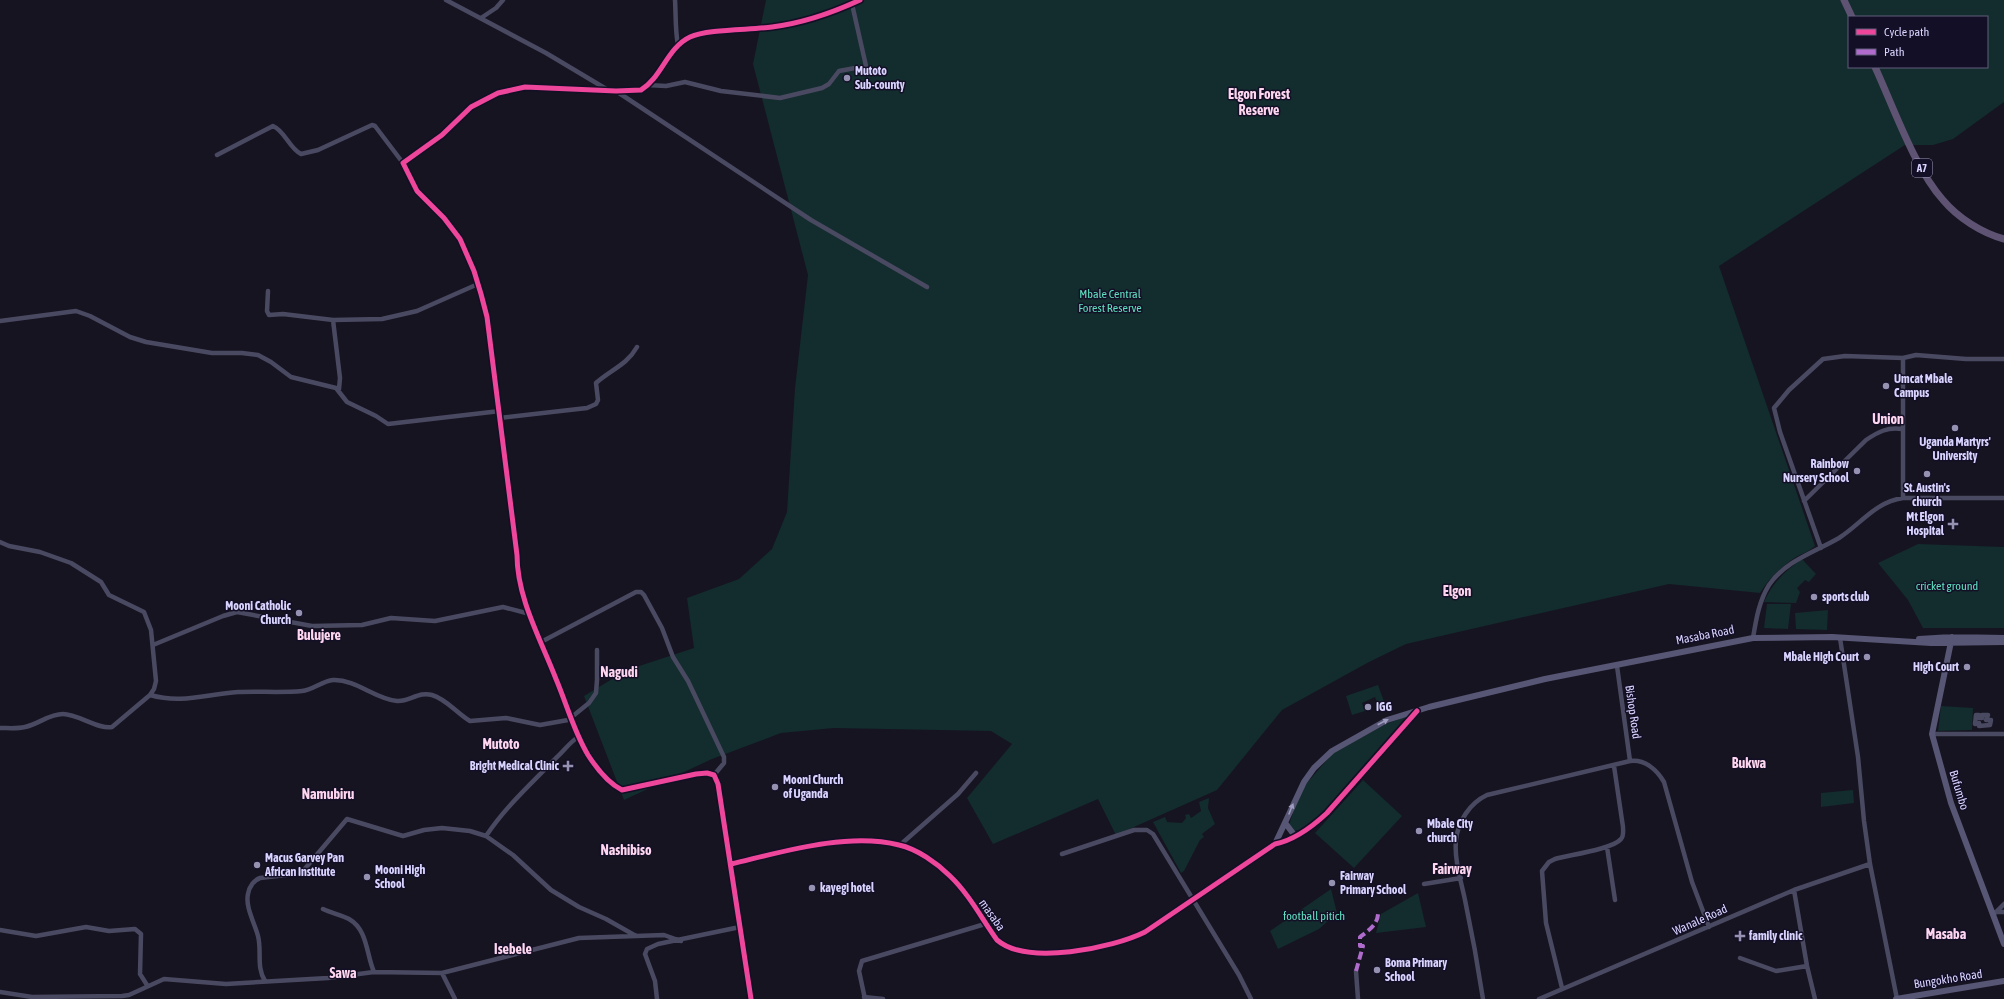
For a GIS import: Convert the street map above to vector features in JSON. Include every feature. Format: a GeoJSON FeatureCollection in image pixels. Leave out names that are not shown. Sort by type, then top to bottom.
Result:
{"type":"FeatureCollection","features":[{"type":"Feature","properties":{"kind":"main road"},"geometry":{"type":"LineString","coordinates":[[1844,0],[1852,16]]}},
{"type":"Feature","properties":{"kind":"main road","name":"A7"},"geometry":{"type":"LineString","coordinates":[[1875,68],[1912,149],[1927,178],[1942,200],[1965,220],[2004,239]]}},
{"type":"Feature","properties":{"kind":"street"},"geometry":{"type":"LineString","coordinates":[[446,0],[613,91],[811,220],[928,287]]}},
{"type":"Feature","properties":{"kind":"street"},"geometry":{"type":"LineString","coordinates":[[481,18],[496,8],[503,0]]}},
{"type":"Feature","properties":{"kind":"street"},"geometry":{"type":"LineString","coordinates":[[675,0],[677,12],[675,27],[678,45]]}},
{"type":"Feature","properties":{"kind":"street"},"geometry":{"type":"LineString","coordinates":[[403,163],[442,135],[479,101],[498,93],[525,87],[638,91],[647,85],[678,45],[698,34],[772,27],[795,23],[816,18],[860,0]]}},
{"type":"Feature","properties":{"kind":"street"},"geometry":{"type":"LineString","coordinates":[[647,85],[666,86],[685,82],[722,91],[780,98],[822,88],[829,84],[839,71],[866,66],[852,4]]}},
{"type":"Feature","properties":{"kind":"street"},"geometry":{"type":"LineString","coordinates":[[217,155],[273,126],[277,128],[292,147],[301,154],[318,150],[372,125],[375,126],[403,163],[418,191],[444,218],[460,239],[478,284],[487,317],[500,411],[504,460],[517,555],[517,574],[530,614],[578,737],[601,773],[622,790],[696,774],[707,773],[714,775]]}},
{"type":"Feature","properties":{"kind":"street"},"geometry":{"type":"LineString","coordinates":[[268,291],[267,311],[269,315],[280,314],[333,320],[369,320],[412,313],[478,284]]}},
{"type":"Feature","properties":{"kind":"street"},"geometry":{"type":"LineString","coordinates":[[0,321],[57,313],[82,312],[138,339],[212,353],[255,355],[271,362],[291,377],[339,389]]}},
{"type":"Feature","properties":{"kind":"street"},"geometry":{"type":"LineString","coordinates":[[333,320],[340,378],[339,389],[347,402],[376,416],[388,424],[500,411]]}},
{"type":"Feature","properties":{"kind":"street"},"geometry":{"type":"LineString","coordinates":[[500,418],[587,408],[596,404],[598,400],[596,383],[624,364],[632,356],[636,347]]}},
{"type":"Feature","properties":{"kind":"street"},"geometry":{"type":"LineString","coordinates":[[1821,548],[1774,413],[1776,405],[1824,360],[1845,356],[1903,358],[1916,355],[2004,359]]}},
{"type":"Feature","properties":{"kind":"street"},"geometry":{"type":"LineString","coordinates":[[1903,358],[1903,498]]}},
{"type":"Feature","properties":{"kind":"street"},"geometry":{"type":"LineString","coordinates":[[1804,501],[1866,440],[1878,432],[1892,428],[1902,429]]}},
{"type":"Feature","properties":{"kind":"street"},"geometry":{"type":"LineString","coordinates":[[1753,638],[1759,608],[1769,586],[1785,568],[1840,537],[1879,506],[1893,500],[1903,498],[2004,498]]}},
{"type":"Feature","properties":{"kind":"street"},"geometry":{"type":"LineString","coordinates":[[0,542],[9,546],[40,552],[71,563],[101,582],[109,595],[140,609],[147,616],[153,645],[156,681],[154,689],[150,695],[114,726],[108,728],[71,715],[62,714],[50,716],[21,728],[0,728]]}},
{"type":"Feature","properties":{"kind":"street"},"geometry":{"type":"LineString","coordinates":[[541,642],[636,592],[641,592],[662,628],[673,656],[688,681],[724,757],[724,763],[714,775]]}},
{"type":"Feature","properties":{"kind":"street"},"geometry":{"type":"LineString","coordinates":[[153,645],[223,616],[237,612],[312,626],[362,625],[391,618],[435,621],[503,608],[530,614]]}},
{"type":"Feature","properties":{"kind":"street","name":"Masaba Road"},"geometry":{"type":"LineString","coordinates":[[1275,844],[1286,824],[1304,782],[1314,768],[1332,751],[1387,720],[1545,679],[1753,638],[1952,640]]}},
{"type":"Feature","properties":{"kind":"street"},"geometry":{"type":"LineString","coordinates":[[1840,638],[1858,757],[1870,864],[1896,999]]}},
{"type":"Feature","properties":{"kind":"street"},"geometry":{"type":"LineString","coordinates":[[1952,640],[2004,638]]}},
{"type":"Feature","properties":{"kind":"street"},"geometry":{"type":"LineString","coordinates":[[1952,640],[2004,642]]}},
{"type":"Feature","properties":{"kind":"street","name":"Bufumbo"},"geometry":{"type":"LineString","coordinates":[[1952,640],[1934,718],[1932,734],[1951,803],[1994,913],[2004,944]]}},
{"type":"Feature","properties":{"kind":"street"},"geometry":{"type":"LineString","coordinates":[[150,695],[174,700],[236,692],[302,691],[336,680],[353,684],[394,701],[402,701],[422,694],[431,695],[438,698],[470,721],[506,718],[546,725],[565,722],[591,701],[596,693],[597,650]]}},
{"type":"Feature","properties":{"kind":"street","name":"Bishop Road"},"geometry":{"type":"LineString","coordinates":[[1616,666],[1630,761]]}},
{"type":"Feature","properties":{"kind":"street"},"geometry":{"type":"LineString","coordinates":[[1275,844],[1295,836],[1314,825],[1327,813],[1417,711]]}},
{"type":"Feature","properties":{"kind":"street"},"geometry":{"type":"LineString","coordinates":[[1976,715],[1980,715],[1979,718],[1982,718],[1982,715],[1988,715],[1986,720],[1990,720],[1990,725],[1975,724],[1976,715]]}},
{"type":"Feature","properties":{"kind":"street"},"geometry":{"type":"LineString","coordinates":[[1932,734],[2004,734]]}},
{"type":"Feature","properties":{"kind":"street"},"geometry":{"type":"LineString","coordinates":[[486,836],[503,812],[558,757],[567,745],[578,737]]}},
{"type":"Feature","properties":{"kind":"street"},"geometry":{"type":"LineString","coordinates":[[1483,999],[1460,878],[1456,841],[1458,828],[1464,816],[1478,799],[1487,795],[1630,761],[1644,762],[1658,774],[1664,782],[1692,882],[1709,927]]}},
{"type":"Feature","properties":{"kind":"street"},"geometry":{"type":"LineString","coordinates":[[1562,988],[1546,923],[1542,871],[1549,862],[1555,859],[1607,847],[1621,840],[1623,835],[1614,766]]}},
{"type":"Feature","properties":{"kind":"street"},"geometry":{"type":"LineString","coordinates":[[900,845],[958,794],[976,773]]}},
{"type":"Feature","properties":{"kind":"street"},"geometry":{"type":"LineString","coordinates":[[714,775],[718,784],[751,999]]}},
{"type":"Feature","properties":{"kind":"street"},"geometry":{"type":"LineString","coordinates":[[265,981],[260,968],[259,940],[247,900],[248,891],[255,880],[260,878],[295,874],[303,871],[345,820],[349,819],[403,836],[424,830],[442,828],[470,831],[486,836],[513,855],[551,890],[637,937]]}},
{"type":"Feature","properties":{"kind":"street"},"geometry":{"type":"LineString","coordinates":[[1286,824],[1295,836]]}},
{"type":"Feature","properties":{"kind":"street"},"geometry":{"type":"LineString","coordinates":[[1062,854],[1134,830],[1147,830],[1153,834],[1239,975],[1251,999]]}},
{"type":"Feature","properties":{"kind":"street","name":"masaba"},"geometry":{"type":"LineString","coordinates":[[731,864],[792,850],[841,842],[858,841],[900,845],[924,856],[951,877],[997,940],[1008,947],[1044,953],[1060,953],[1098,948],[1125,941],[1145,932],[1275,844]]}},
{"type":"Feature","properties":{"kind":"street"},"geometry":{"type":"LineString","coordinates":[[1607,847],[1615,900]]}},
{"type":"Feature","properties":{"kind":"street","name":"Wanale Road"},"geometry":{"type":"LineString","coordinates":[[1539,999],[1794,890],[1870,864]]}},
{"type":"Feature","properties":{"kind":"street"},"geometry":{"type":"LineString","coordinates":[[1424,884],[1460,878]]}},
{"type":"Feature","properties":{"kind":"street"},"geometry":{"type":"LineString","coordinates":[[1794,890],[1807,966],[1815,999]]}},
{"type":"Feature","properties":{"kind":"street"},"geometry":{"type":"LineString","coordinates":[[1994,913],[2004,904]]}},
{"type":"Feature","properties":{"kind":"street"},"geometry":{"type":"LineString","coordinates":[[323,910],[349,919],[359,927],[363,934],[368,958],[374,972]]}},
{"type":"Feature","properties":{"kind":"street"},"geometry":{"type":"LineString","coordinates":[[1994,913],[2004,912]]}},
{"type":"Feature","properties":{"kind":"street"},"geometry":{"type":"LineString","coordinates":[[883,999],[865,998],[859,971],[862,961],[985,924]]}},
{"type":"Feature","properties":{"kind":"street"},"geometry":{"type":"LineString","coordinates":[[0,930],[36,936],[86,927],[109,931],[135,929],[141,934],[140,974],[147,985]]}},
{"type":"Feature","properties":{"kind":"street"},"geometry":{"type":"LineString","coordinates":[[657,999],[654,981],[645,954],[647,949],[652,945],[740,927]]}},
{"type":"Feature","properties":{"kind":"street"},"geometry":{"type":"LineString","coordinates":[[0,992],[32,997],[122,996],[129,995],[159,980],[171,978],[216,984],[328,978],[374,972],[442,972],[501,959],[554,943],[579,938],[664,935],[681,940]]}},
{"type":"Feature","properties":{"kind":"street"},"geometry":{"type":"LineString","coordinates":[[1740,958],[1776,971],[1807,966]]}},
{"type":"Feature","properties":{"kind":"street"},"geometry":{"type":"LineString","coordinates":[[1356,971],[1358,999]]}},
{"type":"Feature","properties":{"kind":"street"},"geometry":{"type":"LineString","coordinates":[[442,972],[456,999]]}},
{"type":"Feature","properties":{"kind":"street","name":"Bungokho Road"},"geometry":{"type":"LineString","coordinates":[[1896,999],[2004,981]]}},
{"type":"Feature","properties":{"kind":"green space","name":"Mbale Central Forest Reserve"},"geometry":{"type":"Polygon","coordinates":[[[766,0],[2004,0],[2004,102],[1953,139],[1933,145],[1905,145],[1719,266],[1815,546],[1783,566],[1760,593],[1669,584],[1406,644],[1369,662],[1282,710],[1217,790],[1116,835],[1098,799],[993,844],[967,798],[1012,744],[991,731],[834,728],[781,733],[712,759],[624,800],[584,696],[627,670],[694,648],[687,598],[739,579],[772,549],[787,512],[795,388],[808,275],[753,64],[766,0]]]}},
{"type":"Feature","properties":{"kind":"green space","name":"cricket ground"},"geometry":{"type":"Polygon","coordinates":[[[1918,544],[2004,547],[2004,628],[1923,628],[1908,600],[1878,563],[1918,544]]]}},
{"type":"Feature","properties":{"kind":"green space"},"geometry":{"type":"Polygon","coordinates":[[[1802,559],[1816,574],[1809,582],[1805,580],[1797,588],[1800,592],[1796,603],[1764,602],[1771,589],[1780,578],[1802,559]]]}},
{"type":"Feature","properties":{"kind":"green space"},"geometry":{"type":"Polygon","coordinates":[[[1767,604],[1791,604],[1788,629],[1764,628],[1767,604]]]}},
{"type":"Feature","properties":{"kind":"green space"},"geometry":{"type":"Polygon","coordinates":[[[1828,610],[1827,630],[1796,629],[1795,613],[1828,610]]]}},
{"type":"Feature","properties":{"kind":"green space"},"geometry":{"type":"Polygon","coordinates":[[[1378,685],[1386,707],[1380,709],[1375,697],[1362,703],[1365,711],[1352,715],[1346,696],[1378,685]]]}},
{"type":"Feature","properties":{"kind":"green space"},"geometry":{"type":"Polygon","coordinates":[[[1941,706],[1973,708],[1972,730],[1938,731],[1941,706]]]}},
{"type":"Feature","properties":{"kind":"green space"},"geometry":{"type":"Polygon","coordinates":[[[1407,716],[1310,825],[1293,831],[1289,825],[1300,791],[1333,753],[1386,724],[1407,716]]]}},
{"type":"Feature","properties":{"kind":"green space"},"geometry":{"type":"Polygon","coordinates":[[[1363,780],[1402,816],[1354,868],[1315,833],[1363,780]]]}},
{"type":"Feature","properties":{"kind":"green space"},"geometry":{"type":"Polygon","coordinates":[[[1853,790],[1854,803],[1821,807],[1821,793],[1853,790]]]}},
{"type":"Feature","properties":{"kind":"green space"},"geometry":{"type":"Polygon","coordinates":[[[1209,798],[1208,808],[1215,824],[1202,834],[1204,837],[1200,840],[1184,871],[1181,873],[1153,822],[1165,817],[1167,822],[1182,823],[1186,818],[1185,815],[1189,814],[1191,818],[1201,811],[1199,802],[1209,798]]]}},
{"type":"Feature","properties":{"kind":"green space","name":"football pitich"},"geometry":{"type":"Polygon","coordinates":[[[1331,889],[1337,913],[1319,929],[1278,949],[1270,931],[1331,889]]]}},
{"type":"Feature","properties":{"kind":"green space"},"geometry":{"type":"Polygon","coordinates":[[[1418,893],[1426,927],[1376,933],[1381,914],[1418,893]]]}},
{"type":"Feature","properties":{"kind":"marked path"},"geometry":{"type":"LineString","coordinates":[[1356,971],[1363,946],[1360,946],[1360,937],[1375,923],[1377,920],[1378,911]]}},
{"type":"Feature","properties":{"kind":"cycle path"},"geometry":{"type":"LineString","coordinates":[[751,999],[718,784],[714,775],[707,773],[696,774],[622,790],[607,780],[595,765],[583,746],[575,728],[525,603],[521,587],[487,317],[474,271],[460,239],[444,218],[417,191],[403,163],[442,135],[471,107],[498,93],[525,87],[616,91],[641,90],[654,78],[676,48],[690,37],[707,32],[763,28],[795,23],[828,13],[860,0]]}},
{"type":"Feature","properties":{"kind":"cycle path"},"geometry":{"type":"LineString","coordinates":[[731,864],[793,849],[836,842],[858,841],[899,845],[920,853],[945,871],[957,883],[997,940],[1011,948],[1028,952],[1049,953],[1070,952],[1113,944],[1145,932],[1275,844],[1296,836],[1309,828],[1327,813],[1417,711]]}},
{"type":"Feature","properties":{"kind":"place","name":"Mutoto Sub-county"},"geometry":{"type":"Point","coordinates":[847,78]}},
{"type":"Feature","properties":{"kind":"place","name":"Umcat Mbale Campus"},"geometry":{"type":"Point","coordinates":[1886,386]}},
{"type":"Feature","properties":{"kind":"place","name":"Uganda Martyrs' University"},"geometry":{"type":"Point","coordinates":[1955,428]}},
{"type":"Feature","properties":{"kind":"place","name":"Rainbow Nursery School"},"geometry":{"type":"Point","coordinates":[1857,471]}},
{"type":"Feature","properties":{"kind":"place","name":"St. Austin's church"},"geometry":{"type":"Point","coordinates":[1927,474]}},
{"type":"Feature","properties":{"kind":"place","name":"Mt Elgon Hospital"},"geometry":{"type":"Point","coordinates":[1953,524]}},
{"type":"Feature","properties":{"kind":"place","name":"sports club"},"geometry":{"type":"Point","coordinates":[1814,597]}},
{"type":"Feature","properties":{"kind":"place","name":"Mooni Catholic Church"},"geometry":{"type":"Point","coordinates":[299,613]}},
{"type":"Feature","properties":{"kind":"place","name":"Mbale High Court"},"geometry":{"type":"Point","coordinates":[1867,657]}},
{"type":"Feature","properties":{"kind":"place","name":"High Court"},"geometry":{"type":"Point","coordinates":[1967,667]}},
{"type":"Feature","properties":{"kind":"place","name":"IGG"},"geometry":{"type":"Point","coordinates":[1368,707]}},
{"type":"Feature","properties":{"kind":"place","name":"Bright Medical Clinic"},"geometry":{"type":"Point","coordinates":[568,766]}},
{"type":"Feature","properties":{"kind":"place","name":"Mooni Church of Uganda"},"geometry":{"type":"Point","coordinates":[775,787]}},
{"type":"Feature","properties":{"kind":"place","name":"Mbale City church"},"geometry":{"type":"Point","coordinates":[1419,831]}},
{"type":"Feature","properties":{"kind":"place","name":"Macus Garvey Pan African Institute"},"geometry":{"type":"Point","coordinates":[257,865]}},
{"type":"Feature","properties":{"kind":"place","name":"Mooni High School"},"geometry":{"type":"Point","coordinates":[367,877]}},
{"type":"Feature","properties":{"kind":"place","name":"Fairway Primary School"},"geometry":{"type":"Point","coordinates":[1332,883]}},
{"type":"Feature","properties":{"kind":"place","name":"kayegi hotel"},"geometry":{"type":"Point","coordinates":[812,888]}},
{"type":"Feature","properties":{"kind":"place","name":"family clinic"},"geometry":{"type":"Point","coordinates":[1740,936]}},
{"type":"Feature","properties":{"kind":"place","name":"Boma Primary School"},"geometry":{"type":"Point","coordinates":[1377,970]}},
{"type":"Feature","properties":{"kind":"district","name":"Elgon Forest Reserve"},"geometry":{"type":"Point","coordinates":[1259,102]}},
{"type":"Feature","properties":{"kind":"district","name":"Union"},"geometry":{"type":"Point","coordinates":[1888,419]}},
{"type":"Feature","properties":{"kind":"district","name":"Elgon"},"geometry":{"type":"Point","coordinates":[1457,591]}},
{"type":"Feature","properties":{"kind":"district","name":"Bulujere"},"geometry":{"type":"Point","coordinates":[319,635]}},
{"type":"Feature","properties":{"kind":"district","name":"Nagudi"},"geometry":{"type":"Point","coordinates":[619,672]}},
{"type":"Feature","properties":{"kind":"district","name":"Mutoto"},"geometry":{"type":"Point","coordinates":[501,744]}},
{"type":"Feature","properties":{"kind":"district","name":"Bukwa"},"geometry":{"type":"Point","coordinates":[1749,763]}},
{"type":"Feature","properties":{"kind":"district","name":"Namubiru"},"geometry":{"type":"Point","coordinates":[328,794]}},
{"type":"Feature","properties":{"kind":"district","name":"Nashibiso"},"geometry":{"type":"Point","coordinates":[626,850]}},
{"type":"Feature","properties":{"kind":"district","name":"Fairway"},"geometry":{"type":"Point","coordinates":[1452,869]}},
{"type":"Feature","properties":{"kind":"district","name":"Masaba"},"geometry":{"type":"Point","coordinates":[1946,934]}},
{"type":"Feature","properties":{"kind":"district","name":"Isebele"},"geometry":{"type":"Point","coordinates":[513,949]}},
{"type":"Feature","properties":{"kind":"district","name":"Sawa"},"geometry":{"type":"Point","coordinates":[343,973]}}]}
